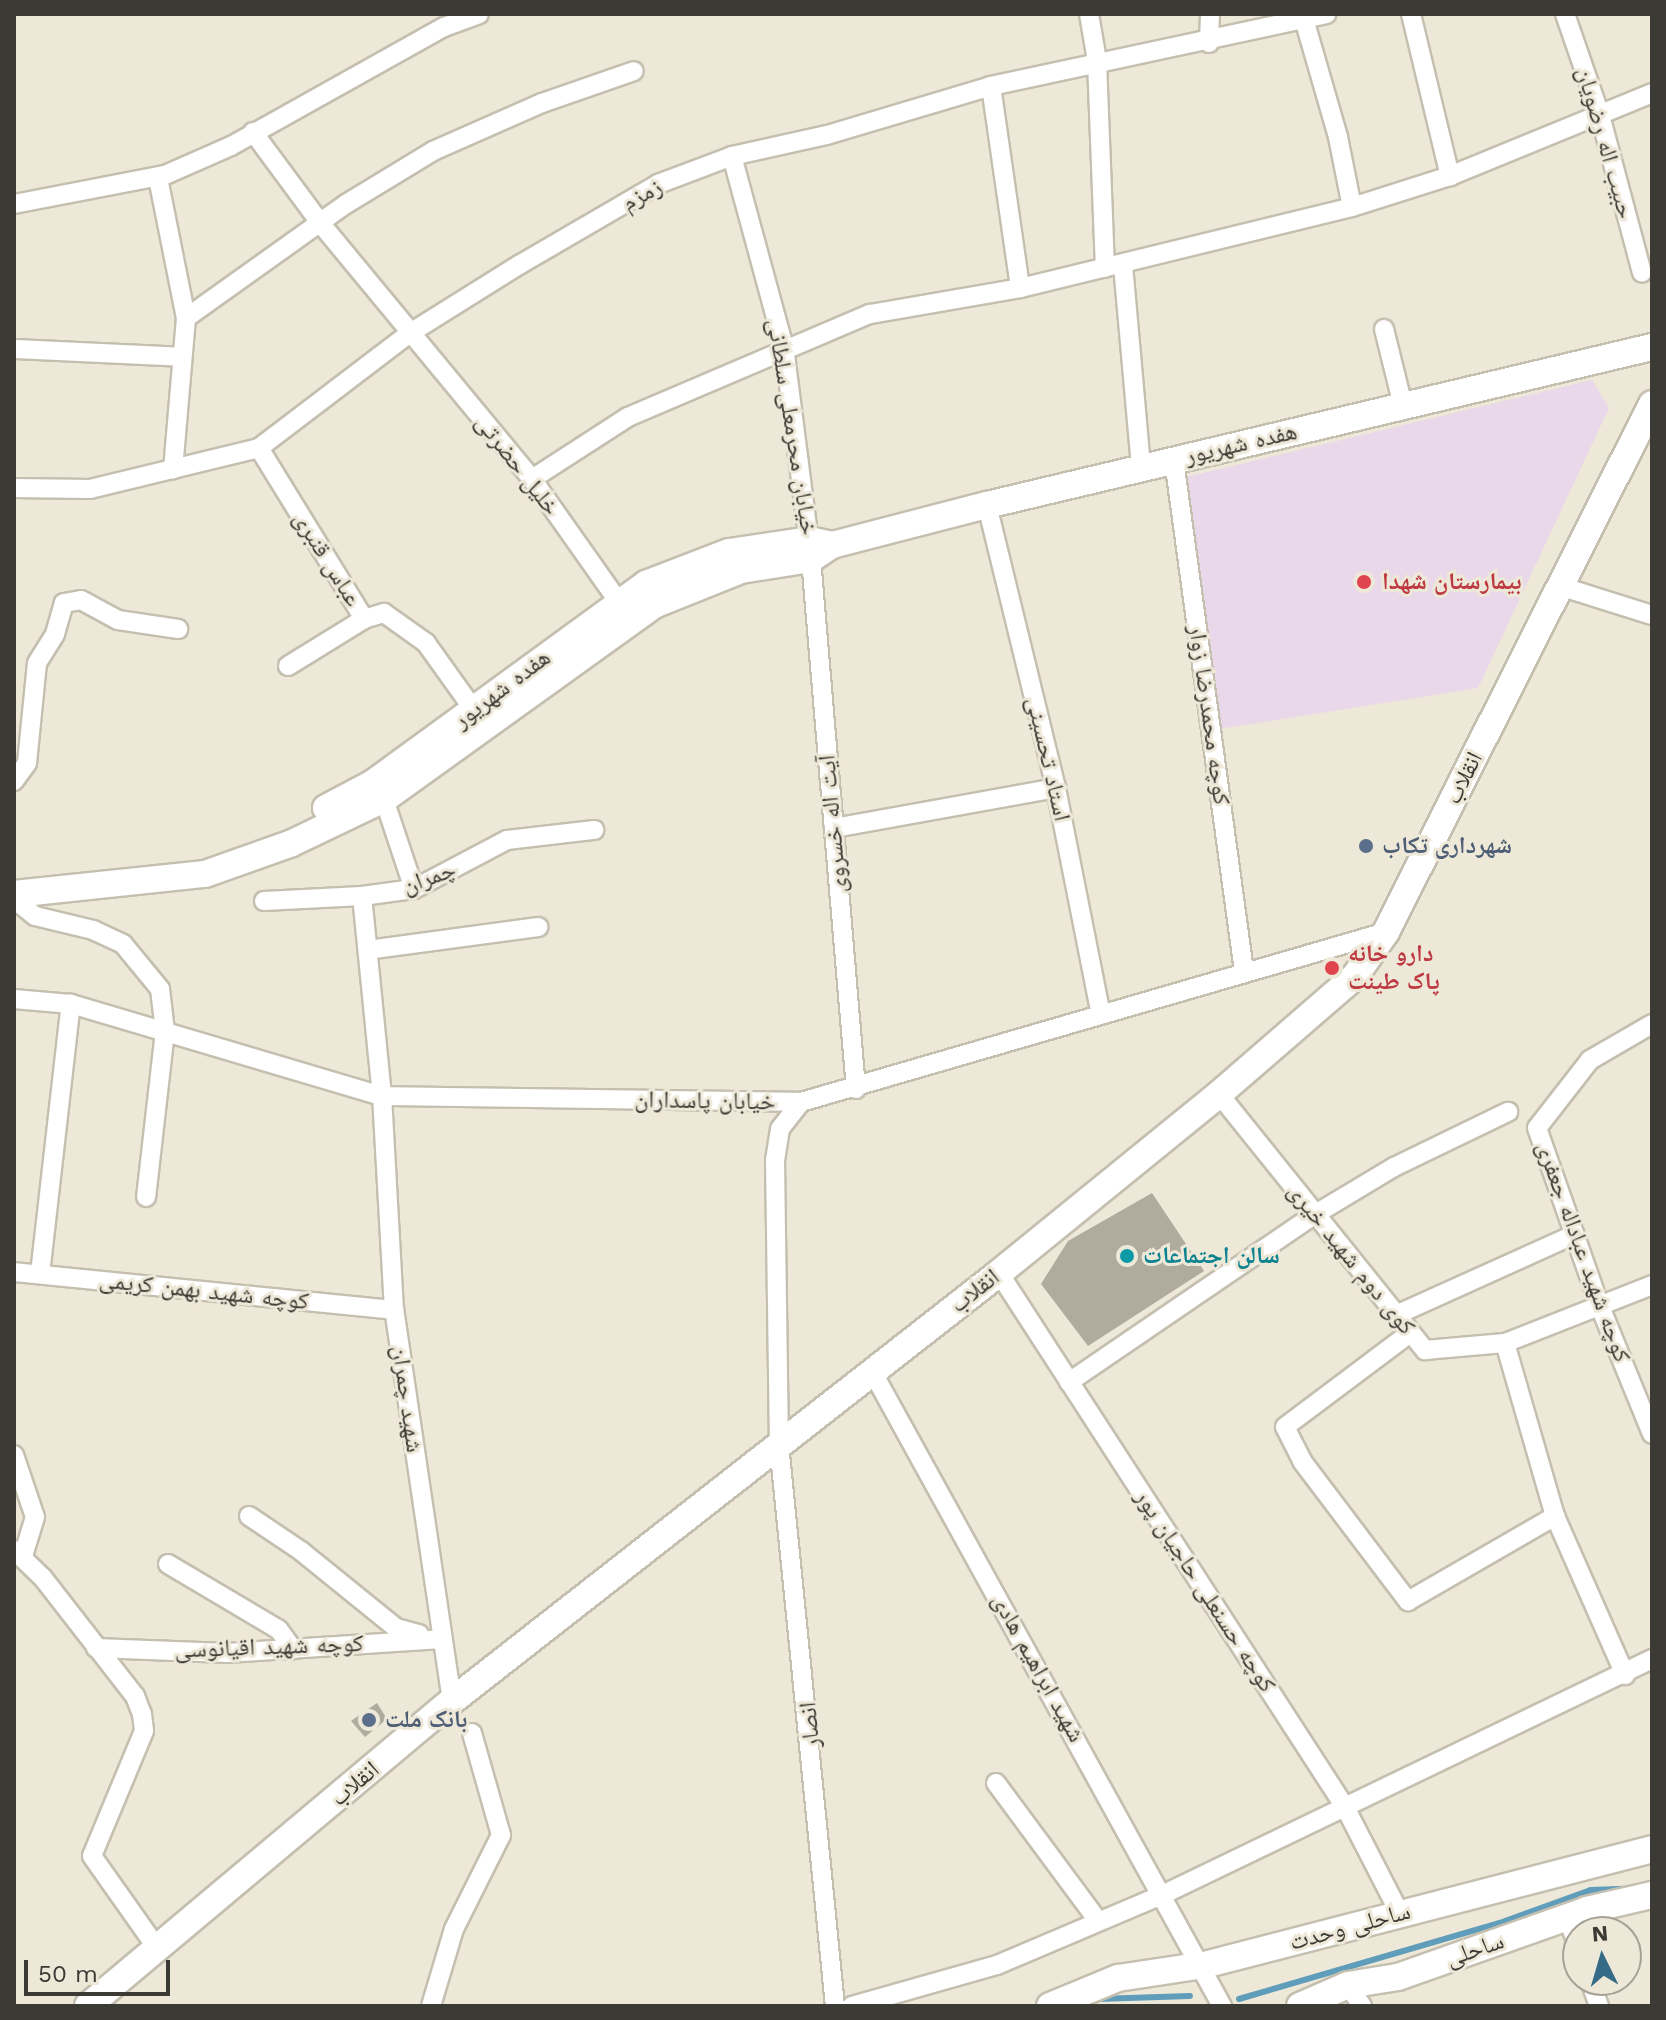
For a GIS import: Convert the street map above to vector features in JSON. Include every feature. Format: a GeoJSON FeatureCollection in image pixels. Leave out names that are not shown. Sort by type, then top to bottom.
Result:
{"type":"FeatureCollection","features":[{"type":"Feature","properties":{"kind":"main road","name":"هفده شهریور"},"geometry":{"type":"LineString","coordinates":[[14,896],[183,873],[205,874],[292,843],[384,799],[654,605],[741,570],[1141,467],[1652,347]]}},
{"type":"Feature","properties":{"kind":"main road","name":"انقلاب"},"geometry":{"type":"LineString","coordinates":[[88,2006],[159,1951],[452,1701],[999,1273],[1219,1094],[1355,976],[1386,932],[1652,404]]}},
{"type":"Feature","properties":{"kind":"main road","name":"هفده شهریور"},"geometry":{"type":"LineString","coordinates":[[183,873],[201,858],[342,801],[474,710],[618,601],[676,569],[729,552],[817,548]]}},
{"type":"Feature","properties":{"kind":"main road","name":"ساحلی وحدت"},"geometry":{"type":"LineString","coordinates":[[1050,2006],[1118,1978],[1204,1965],[1652,1849]]}},
{"type":"Feature","properties":{"kind":"main road","name":"ساحلی"},"geometry":{"type":"LineString","coordinates":[[1577,1916],[1650,1900]]}},
{"type":"Feature","properties":{"kind":"main road","name":"ساحلی"},"geometry":{"type":"LineString","coordinates":[[1300,2006],[1355,1995],[1562,1920]]}},
{"type":"Feature","properties":{"kind":"street"},"geometry":{"type":"LineString","coordinates":[[14,204],[158,178],[253,132],[444,27],[479,14]]}},
{"type":"Feature","properties":{"kind":"street"},"geometry":{"type":"LineString","coordinates":[[1089,14],[1097,61],[1114,266],[1141,467]]}},
{"type":"Feature","properties":{"kind":"street"},"geometry":{"type":"LineString","coordinates":[[1209,43],[1210,14]]}},
{"type":"Feature","properties":{"kind":"street","name":"زمزم"},"geometry":{"type":"LineString","coordinates":[[14,488],[90,489],[259,448],[410,333],[658,184],[732,156],[827,135],[991,86],[1097,61],[1209,43],[1326,14]]}},
{"type":"Feature","properties":{"kind":"street"},"geometry":{"type":"LineString","coordinates":[[1411,14],[1450,176]]}},
{"type":"Feature","properties":{"kind":"street","name":"حبیب اله رضویان"},"geometry":{"type":"LineString","coordinates":[[1565,14],[1600,115],[1642,273]]}},
{"type":"Feature","properties":{"kind":"street"},"geometry":{"type":"LineString","coordinates":[[1304,19],[1352,207]]}},
{"type":"Feature","properties":{"kind":"street"},"geometry":{"type":"LineString","coordinates":[[186,318],[433,151],[542,103],[634,71]]}},
{"type":"Feature","properties":{"kind":"street"},"geometry":{"type":"LineString","coordinates":[[991,86],[1020,288]]}},
{"type":"Feature","properties":{"kind":"street"},"geometry":{"type":"LineString","coordinates":[[532,479],[628,417],[784,347],[870,314],[1020,288],[1352,207],[1450,176],[1652,93]]}},
{"type":"Feature","properties":{"kind":"street","name":"خلیل حضرتی"},"geometry":{"type":"LineString","coordinates":[[253,132],[321,224],[532,479],[618,601]]}},
{"type":"Feature","properties":{"kind":"street","name":"خیابان محرمعلی سلطانی"},"geometry":{"type":"LineString","coordinates":[[732,156],[784,347],[817,548]]}},
{"type":"Feature","properties":{"kind":"street"},"geometry":{"type":"LineString","coordinates":[[158,178],[186,318],[173,469]]}},
{"type":"Feature","properties":{"kind":"street"},"geometry":{"type":"LineString","coordinates":[[1384,329],[1403,406]]}},
{"type":"Feature","properties":{"kind":"street"},"geometry":{"type":"LineString","coordinates":[[14,349],[182,357]]}},
{"type":"Feature","properties":{"kind":"street","name":"عباس قنبری"},"geometry":{"type":"LineString","coordinates":[[259,448],[364,619],[384,613],[426,643],[474,710]]}},
{"type":"Feature","properties":{"kind":"street","name":"کوچه محمدرضا زوار"},"geometry":{"type":"LineString","coordinates":[[1174,460],[1244,971]]}},
{"type":"Feature","properties":{"kind":"street","name":"استاد تحسینی"},"geometry":{"type":"LineString","coordinates":[[987,505],[1056,788],[1101,1015]]}},
{"type":"Feature","properties":{"kind":"street","name":"آیت اله خسروی"},"geometry":{"type":"LineString","coordinates":[[817,548],[834,828],[856,1089]]}},
{"type":"Feature","properties":{"kind":"street"},"geometry":{"type":"LineString","coordinates":[[1560,586],[1652,615]]}},
{"type":"Feature","properties":{"kind":"street"},"geometry":{"type":"LineString","coordinates":[[14,781],[27,763],[22,700],[37,663],[71,599],[118,620],[178,629]]}},
{"type":"Feature","properties":{"kind":"street"},"geometry":{"type":"LineString","coordinates":[[288,666],[364,619]]}},
{"type":"Feature","properties":{"kind":"street"},"geometry":{"type":"LineString","coordinates":[[834,828],[1056,788]]}},
{"type":"Feature","properties":{"kind":"street"},"geometry":{"type":"LineString","coordinates":[[384,799],[414,889]]}},
{"type":"Feature","properties":{"kind":"street","name":"چمران"},"geometry":{"type":"LineString","coordinates":[[264,901],[362,896],[414,889],[507,840],[594,830]]}},
{"type":"Feature","properties":{"kind":"street"},"geometry":{"type":"LineString","coordinates":[[14,896],[35,916],[93,930],[123,944],[160,989],[165,1031],[146,1197]]}},
{"type":"Feature","properties":{"kind":"street"},"geometry":{"type":"LineString","coordinates":[[362,896],[382,1096]]}},
{"type":"Feature","properties":{"kind":"street"},"geometry":{"type":"LineString","coordinates":[[368,950],[538,927]]}},
{"type":"Feature","properties":{"kind":"street","name":"خیابان پاسداران"},"geometry":{"type":"LineString","coordinates":[[14,999],[71,1004],[382,1096],[801,1102],[856,1089],[1244,971],[1386,932]]}},
{"type":"Feature","properties":{"kind":"street"},"geometry":{"type":"LineString","coordinates":[[40,1274],[71,1004]]}},
{"type":"Feature","properties":{"kind":"street","name":"کوچه شهید عباداله جعفری"},"geometry":{"type":"LineString","coordinates":[[1652,1024],[1590,1060],[1537,1128],[1599,1304],[1652,1434]]}},
{"type":"Feature","properties":{"kind":"street","name":"کوی دوم شهید خیری"},"geometry":{"type":"LineString","coordinates":[[1219,1094],[1425,1350],[1505,1343],[1652,1285]]}},
{"type":"Feature","properties":{"kind":"street","name":"شهید چمران"},"geometry":{"type":"LineString","coordinates":[[382,1096],[394,1310],[452,1701]]}},
{"type":"Feature","properties":{"kind":"street"},"geometry":{"type":"LineString","coordinates":[[779,1444],[775,1160],[780,1129],[801,1102]]}},
{"type":"Feature","properties":{"kind":"street"},"geometry":{"type":"LineString","coordinates":[[1069,1382],[1314,1215],[1394,1167],[1508,1112]]}},
{"type":"Feature","properties":{"kind":"street"},"geometry":{"type":"LineString","coordinates":[[1396,1315],[1575,1234]]}},
{"type":"Feature","properties":{"kind":"street","name":"کوچه شهید بهمن کریمی"},"geometry":{"type":"LineString","coordinates":[[14,1272],[394,1310]]}},
{"type":"Feature","properties":{"kind":"street","name":"کوچه حسنعلی حاجیان پور"},"geometry":{"type":"LineString","coordinates":[[999,1273],[1345,1807],[1400,1914]]}},
{"type":"Feature","properties":{"kind":"street"},"geometry":{"type":"LineString","coordinates":[[1410,1333],[1285,1427],[1302,1461],[1408,1601],[1555,1516]]}},
{"type":"Feature","properties":{"kind":"street"},"geometry":{"type":"LineString","coordinates":[[1505,1343],[1555,1516],[1625,1675]]}},
{"type":"Feature","properties":{"kind":"street","name":"شهید ابراهیم هادی"},"geometry":{"type":"LineString","coordinates":[[872,1371],[1204,1965],[1222,2006]]}},
{"type":"Feature","properties":{"kind":"street","name":"انصار"},"geometry":{"type":"LineString","coordinates":[[779,1444],[835,2006]]}},
{"type":"Feature","properties":{"kind":"street"},"geometry":{"type":"LineString","coordinates":[[14,1455],[34,1505],[18,1553],[135,1696],[144,1731],[95,1840],[93,1864],[159,1951]]}},
{"type":"Feature","properties":{"kind":"street"},"geometry":{"type":"LineString","coordinates":[[249,1516],[301,1551],[396,1628],[442,1639]]}},
{"type":"Feature","properties":{"kind":"street"},"geometry":{"type":"LineString","coordinates":[[168,1564],[279,1630],[293,1649]]}},
{"type":"Feature","properties":{"kind":"street","name":"کوچه شهید اقیانوسی"},"geometry":{"type":"LineString","coordinates":[[96,1648],[227,1653],[442,1639]]}},
{"type":"Feature","properties":{"kind":"street"},"geometry":{"type":"LineString","coordinates":[[852,2006],[997,1965],[1164,1894],[1625,1675],[1652,1659]]}},
{"type":"Feature","properties":{"kind":"street"},"geometry":{"type":"LineString","coordinates":[[431,2006],[454,1929],[501,1835],[472,1733]]}},
{"type":"Feature","properties":{"kind":"street"},"geometry":{"type":"LineString","coordinates":[[996,1783],[1098,1921]]}},
{"type":"Feature","properties":{"kind":"shaded area","name":"بیمارستان شهدا"},"geometry":{"type":"Polygon","coordinates":[[[1592,380],[1609,408],[1478,688],[1219,729],[1186,477],[1592,380]]]}},
{"type":"Feature","properties":{"kind":"building","name":"سالن اجتماعات"},"geometry":{"type":"Polygon","coordinates":[[[1152,1193],[1204,1271],[1088,1346],[1041,1284],[1068,1241],[1152,1193]]]}},
{"type":"Feature","properties":{"kind":"building","name":"بانک ملت"},"geometry":{"type":"Polygon","coordinates":[[[377,1703],[387,1719],[365,1737],[351,1721],[377,1703]]]}},
{"type":"Feature","properties":{"kind":"waterway"},"geometry":{"type":"LineString","coordinates":[[1239,1999],[1505,1921],[1591,1890],[1625,1889]]}},
{"type":"Feature","properties":{"kind":"waterway"},"geometry":{"type":"LineString","coordinates":[[1098,1999],[1190,1996]]}},
{"type":"Feature","properties":{"kind":"place","name":"بیمارستان شهدا"},"geometry":{"type":"Point","coordinates":[1364,582]}},
{"type":"Feature","properties":{"kind":"place","name":"شهرداری تکاب"},"geometry":{"type":"Point","coordinates":[1366,846]}},
{"type":"Feature","properties":{"kind":"place","name":"دارو خانه پاک طینت"},"geometry":{"type":"Point","coordinates":[1332,968]}},
{"type":"Feature","properties":{"kind":"place","name":"سالن اجتماعات"},"geometry":{"type":"Point","coordinates":[1127,1256]}},
{"type":"Feature","properties":{"kind":"place","name":"بانک ملت"},"geometry":{"type":"Point","coordinates":[369,1720]}}]}
